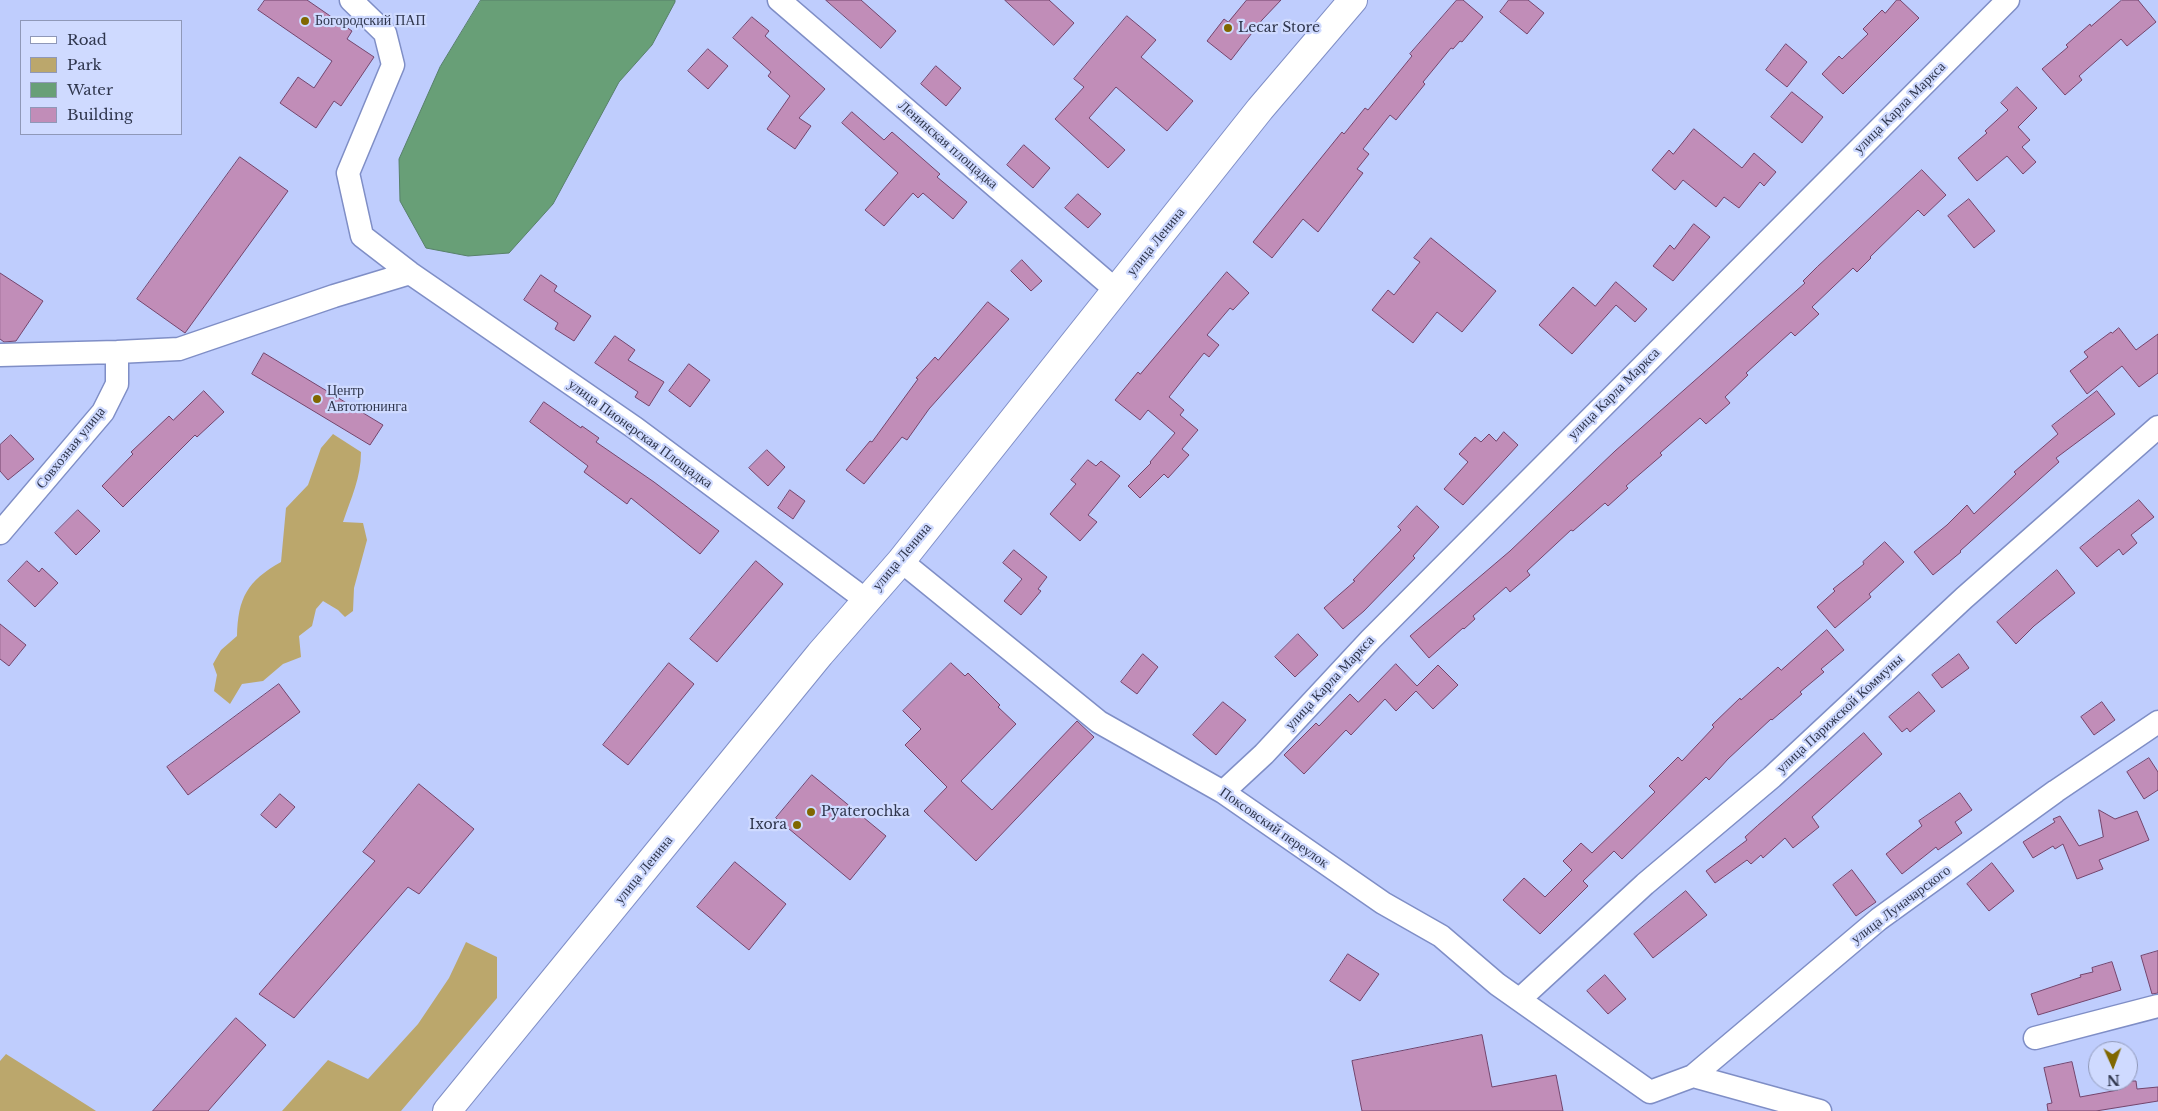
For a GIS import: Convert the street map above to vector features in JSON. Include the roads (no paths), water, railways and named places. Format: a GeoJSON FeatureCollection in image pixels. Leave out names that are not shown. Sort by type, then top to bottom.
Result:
{"type":"FeatureCollection","features":[{"type":"Feature","properties":{"kind":"main road","name":"улица Ленина"},"geometry":{"type":"LineString","coordinates":[[447,1111],[820,654],[901,560],[1260,109],[1353,0]]}},
{"type":"Feature","properties":{"kind":"street","name":"улица Пионерская Площадка"},"geometry":{"type":"LineString","coordinates":[[351,0],[385,33],[393,65],[348,172],[362,236],[410,273],[634,428],[866,600]]}},
{"type":"Feature","properties":{"kind":"street","name":"Ленинская площадка"},"geometry":{"type":"LineString","coordinates":[[779,0],[1117,291]]}},
{"type":"Feature","properties":{"kind":"street","name":"улица Карла Маркса"},"geometry":{"type":"LineString","coordinates":[[1224,792],[1264,754],[1378,632],[2008,0]]}},
{"type":"Feature","properties":{"kind":"street"},"geometry":{"type":"LineString","coordinates":[[0,355],[179,349],[334,296],[410,273]]}},
{"type":"Feature","properties":{"kind":"street","name":"Совхозная улица"},"geometry":{"type":"LineString","coordinates":[[0,533],[103,412],[117,384],[117,352]]}},
{"type":"Feature","properties":{"kind":"street","name":"улица Парижской Коммуны"},"geometry":{"type":"LineString","coordinates":[[1520,999],[1645,884],[1772,777],[1964,598],[2158,427]]}},
{"type":"Feature","properties":{"kind":"street","name":"Поксовский переулок"},"geometry":{"type":"LineString","coordinates":[[901,560],[1099,722],[1224,792],[1383,904],[1441,936],[1497,984],[1650,1092]]}},
{"type":"Feature","properties":{"kind":"street","name":"улица Луначарского"},"geometry":{"type":"LineString","coordinates":[[1650,1092],[1693,1076],[1879,919],[2056,791],[2158,722]]}},
{"type":"Feature","properties":{"kind":"street"},"geometry":{"type":"LineString","coordinates":[[2035,1038],[2158,1006]]}},
{"type":"Feature","properties":{"kind":"street"},"geometry":{"type":"LineString","coordinates":[[1693,1076],[1820,1111]]}},
{"type":"Feature","properties":{"kind":"water"},"geometry":{"type":"Polygon","coordinates":[[[481,0],[675,0],[675,2],[652,45],[619,82],[553,204],[509,253],[468,256],[426,248],[400,201],[399,159],[440,67],[481,0]]]}},
{"type":"Feature","properties":{"kind":"place","name":"Богородский ПАП"},"geometry":{"type":"Point","coordinates":[305,21]}},
{"type":"Feature","properties":{"kind":"place","name":"Lecar Store"},"geometry":{"type":"Point","coordinates":[1228,28]}},
{"type":"Feature","properties":{"kind":"place","name":"Центр Автотюнинга"},"geometry":{"type":"Point","coordinates":[317,399]}},
{"type":"Feature","properties":{"kind":"place","name":"Pyaterochka"},"geometry":{"type":"Point","coordinates":[811,812]}},
{"type":"Feature","properties":{"kind":"place","name":"Ixora"},"geometry":{"type":"Point","coordinates":[797,825]}}]}
